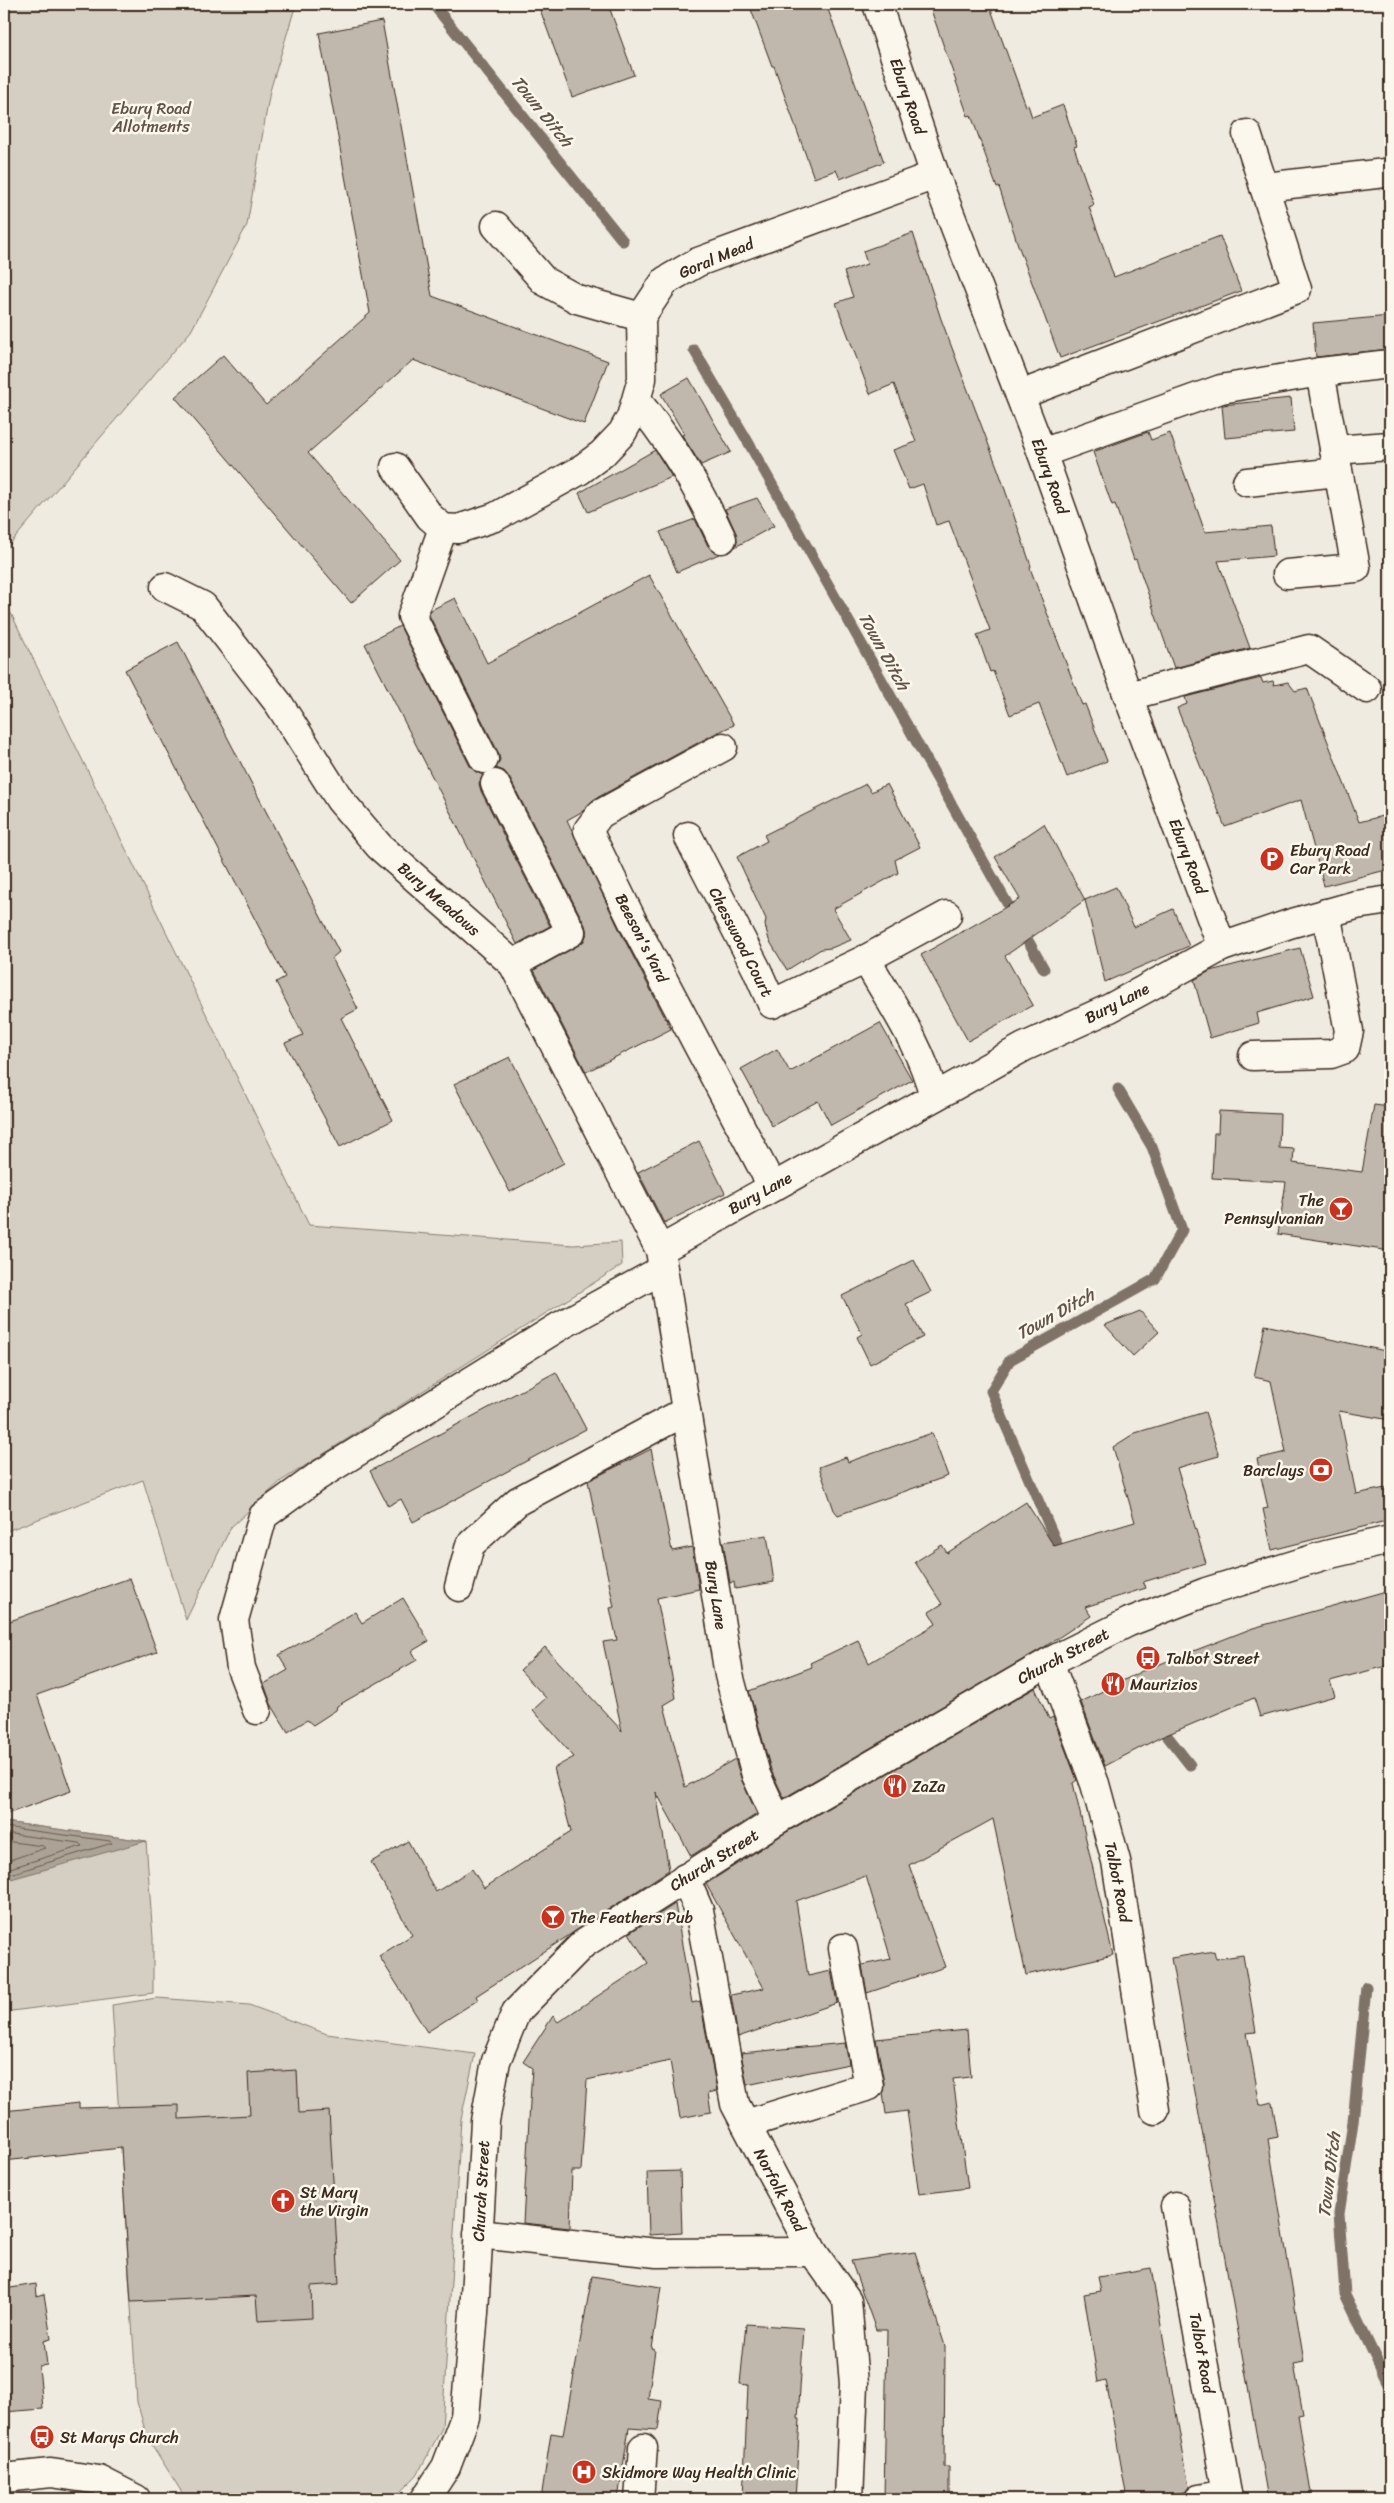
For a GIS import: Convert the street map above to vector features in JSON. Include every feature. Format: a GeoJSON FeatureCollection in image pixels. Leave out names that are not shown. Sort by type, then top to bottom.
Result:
{"type":"FeatureCollection","features":[{"type":"Feature","properties":{"kind":"street","name":"Ebury Road"},"geometry":{"type":"LineString","coordinates":[[877,4],[935,175],[1042,453],[1128,696],[1222,947]]}},
{"type":"Feature","properties":{"kind":"street"},"geometry":{"type":"LineString","coordinates":[[1020,395],[1297,289],[1247,134]]}},
{"type":"Feature","properties":{"kind":"street"},"geometry":{"type":"LineString","coordinates":[[1264,187],[1385,173]]}},
{"type":"Feature","properties":{"kind":"street","name":"Goral Mead"},"geometry":{"type":"LineString","coordinates":[[641,317],[665,280],[698,262],[935,175]]}},
{"type":"Feature","properties":{"kind":"street"},"geometry":{"type":"LineString","coordinates":[[395,467],[430,517],[444,528],[458,529],[495,517],[579,471],[602,454],[622,433],[637,401],[642,379],[641,317],[577,299],[544,281],[496,226]]}},
{"type":"Feature","properties":{"kind":"street"},"geometry":{"type":"LineString","coordinates":[[1042,453],[1222,389],[1320,372],[1390,364]]}},
{"type":"Feature","properties":{"kind":"street"},"geometry":{"type":"LineString","coordinates":[[1287,574],[1356,568],[1320,372]]}},
{"type":"Feature","properties":{"kind":"street"},"geometry":{"type":"LineString","coordinates":[[637,401],[682,461],[703,497],[722,539]]}},
{"type":"Feature","properties":{"kind":"street"},"geometry":{"type":"LineString","coordinates":[[1247,482],[1390,446]]}},
{"type":"Feature","properties":{"kind":"street"},"geometry":{"type":"LineString","coordinates":[[444,528],[412,616],[484,759]]}},
{"type":"Feature","properties":{"kind":"street","name":"Bury Meadows"},"geometry":{"type":"LineString","coordinates":[[165,587],[203,606],[279,704],[340,800],[379,846],[513,964],[661,1259]]}},
{"type":"Feature","properties":{"kind":"street"},"geometry":{"type":"LineString","coordinates":[[1128,696],[1309,649],[1367,689]]}},
{"type":"Feature","properties":{"kind":"street","name":"Beeson's Yard"},"geometry":{"type":"LineString","coordinates":[[722,747],[600,814],[588,830],[635,926],[772,1186]]}},
{"type":"Feature","properties":{"kind":"street"},"geometry":{"type":"LineString","coordinates":[[495,784],[570,932],[513,964]]}},
{"type":"Feature","properties":{"kind":"street","name":"Chesswood Court"},"geometry":{"type":"LineString","coordinates":[[688,836],[756,968],[772,1004],[866,958]]}},
{"type":"Feature","properties":{"kind":"street","name":"Bury Lane"},"geometry":{"type":"LineString","coordinates":[[777,1820],[756,1775],[729,1675],[661,1259],[772,1186],[1024,1047],[1110,1008],[1222,947],[1356,904],[1390,900]]}},
{"type":"Feature","properties":{"kind":"street"},"geometry":{"type":"LineString","coordinates":[[1254,1056],[1331,1054],[1345,1049],[1349,1031],[1326,914]]}},
{"type":"Feature","properties":{"kind":"street"},"geometry":{"type":"LineString","coordinates":[[934,1097],[930,1080],[907,1030],[866,958],[947,915]]}},
{"type":"Feature","properties":{"kind":"street"},"geometry":{"type":"LineString","coordinates":[[257,1710],[241,1668],[234,1620],[263,1516],[318,1476],[543,1336],[661,1259]]}},
{"type":"Feature","properties":{"kind":"street"},"geometry":{"type":"LineString","coordinates":[[459,1588],[470,1545],[518,1501],[686,1411]]}},
{"type":"Feature","properties":{"kind":"street","name":"Church Street"},"geometry":{"type":"LineString","coordinates":[[425,2499],[446,2467],[465,2417],[474,2313],[485,2122],[496,2061],[516,2012],[583,1944],[777,1820],[1049,1662],[1129,1622],[1206,1592],[1326,1555],[1390,1540]]}},
{"type":"Feature","properties":{"kind":"street","name":"Talbot Road"},"geometry":{"type":"LineString","coordinates":[[1049,1662],[1095,1784],[1116,1861],[1155,2110]]}},
{"type":"Feature","properties":{"kind":"street","name":"Norfolk Road"},"geometry":{"type":"LineString","coordinates":[[685,1878],[699,1910],[735,2104],[813,2252],[848,2300],[854,2384],[849,2499]]}},
{"type":"Feature","properties":{"kind":"street"},"geometry":{"type":"LineString","coordinates":[[746,2124],[868,2086],[843,1948]]}},
{"type":"Feature","properties":{"kind":"street","name":"Talbot Road"},"geometry":{"type":"LineString","coordinates":[[1175,2206],[1228,2497]]}},
{"type":"Feature","properties":{"kind":"street"},"geometry":{"type":"LineString","coordinates":[[478,2234],[657,2253],[813,2252]]}},
{"type":"Feature","properties":{"kind":"street"},"geometry":{"type":"LineString","coordinates":[[639,2499],[643,2448]]}},
{"type":"Feature","properties":{"kind":"street"},"geometry":{"type":"LineString","coordinates":[[4,2478],[51,2473],[99,2480],[136,2499]]}},
{"type":"Feature","properties":{"kind":"street"},"geometry":{"type":"LineString","coordinates":[[1199,2499],[1228,2497]]}},
{"type":"Feature","properties":{"kind":"green space","name":"Ebury Road Allotments"},"geometry":{"type":"Polygon","coordinates":[[[4,4],[296,4],[270,91],[247,225],[191,331],[4,551],[4,4]]]}},
{"type":"Feature","properties":{"kind":"green space"},"geometry":{"type":"Polygon","coordinates":[[[4,599],[309,1225],[573,1245],[621,1242],[622,1265],[281,1481],[231,1527],[186,1620],[143,1480],[4,1532],[4,599]]]}},
{"type":"Feature","properties":{"kind":"green space"},"geometry":{"type":"Polygon","coordinates":[[[4,1822],[146,1841],[153,1938],[153,1993],[4,2012],[4,1822]]]}},
{"type":"Feature","properties":{"kind":"green space"},"geometry":{"type":"Polygon","coordinates":[[[157,1998],[249,2005],[327,2034],[475,2054],[461,2119],[442,2428],[417,2475],[393,2499],[186,2499],[147,2437],[137,2402],[112,2005],[157,1998]]]}},
{"type":"Feature","properties":{"kind":"water"},"geometry":{"type":"Polygon","coordinates":[[[4,1822],[146,1841],[4,1881],[4,1822]]]}},
{"type":"Feature","properties":{"kind":"building"},"geometry":{"type":"Polygon","coordinates":[[[538,4],[608,4],[634,75],[572,97],[538,4]]]}},
{"type":"Feature","properties":{"kind":"building"},"geometry":{"type":"Polygon","coordinates":[[[749,4],[826,4],[884,162],[840,179],[836,170],[814,178],[774,66],[772,66],[749,4]]]}},
{"type":"Feature","properties":{"kind":"building"},"geometry":{"type":"Polygon","coordinates":[[[929,4],[989,4],[1026,106],[1028,105],[1032,117],[1063,105],[1077,146],[1074,147],[1094,205],[1089,207],[1114,277],[1220,236],[1241,291],[1060,358],[1018,245],[999,187],[997,188],[971,115],[968,116],[929,4]]]}},
{"type":"Feature","properties":{"kind":"building"},"geometry":{"type":"Polygon","coordinates":[[[382,21],[432,296],[608,361],[584,424],[413,360],[308,453],[400,560],[351,603],[175,397],[223,355],[266,405],[370,313],[319,33],[382,21]]]}},
{"type":"Feature","properties":{"kind":"building"},"geometry":{"type":"Polygon","coordinates":[[[913,233],[941,319],[999,472],[1031,566],[1030,568],[1082,705],[1085,704],[1107,761],[1067,777],[1039,704],[1010,715],[993,671],[990,672],[977,635],[990,630],[949,521],[936,525],[923,484],[909,489],[893,450],[916,442],[894,384],[870,394],[836,303],[853,297],[844,272],[867,264],[863,251],[913,233]]]}},
{"type":"Feature","properties":{"kind":"building"},"geometry":{"type":"Polygon","coordinates":[[[1390,316],[1390,349],[1316,357],[1313,323],[1390,316]]]}},
{"type":"Feature","properties":{"kind":"building"},"geometry":{"type":"Polygon","coordinates":[[[689,378],[731,452],[701,465],[682,435],[684,434],[661,394],[689,378]]]}},
{"type":"Feature","properties":{"kind":"building"},"geometry":{"type":"Polygon","coordinates":[[[1291,398],[1294,432],[1225,438],[1222,405],[1291,398]]]}},
{"type":"Feature","properties":{"kind":"building"},"geometry":{"type":"Polygon","coordinates":[[[1148,432],[1151,440],[1170,433],[1205,532],[1271,526],[1274,556],[1218,561],[1250,648],[1174,668],[1136,559],[1134,560],[1115,504],[1112,505],[1093,452],[1148,432]]]}},
{"type":"Feature","properties":{"kind":"building"},"geometry":{"type":"Polygon","coordinates":[[[655,450],[672,477],[588,512],[579,493],[655,450]]]}},
{"type":"Feature","properties":{"kind":"building"},"geometry":{"type":"Polygon","coordinates":[[[757,498],[774,526],[735,547],[737,541],[736,533],[725,509],[757,498]]]}},
{"type":"Feature","properties":{"kind":"building"},"geometry":{"type":"Polygon","coordinates":[[[695,519],[708,546],[719,554],[677,572],[660,532],[695,519]]]}},
{"type":"Feature","properties":{"kind":"building"},"geometry":{"type":"Polygon","coordinates":[[[649,575],[734,725],[593,800],[583,811],[567,820],[621,933],[671,1029],[586,1072],[534,970],[584,941],[587,933],[585,925],[509,777],[504,771],[496,768],[500,760],[498,752],[429,615],[431,610],[455,598],[487,663],[649,575]]]}},
{"type":"Feature","properties":{"kind":"building"},"geometry":{"type":"Polygon","coordinates":[[[400,626],[470,766],[476,772],[483,775],[479,783],[481,791],[550,926],[517,944],[365,644],[400,626]]]}},
{"type":"Feature","properties":{"kind":"building"},"geometry":{"type":"Polygon","coordinates":[[[178,642],[339,952],[332,958],[358,1009],[341,1018],[393,1120],[340,1147],[285,1043],[303,1035],[276,982],[285,977],[125,670],[178,642]]]}},
{"type":"Feature","properties":{"kind":"building"},"geometry":{"type":"Polygon","coordinates":[[[1261,678],[1263,683],[1273,681],[1274,685],[1288,682],[1295,691],[1307,688],[1359,822],[1390,814],[1390,869],[1324,886],[1301,800],[1225,827],[1177,708],[1187,704],[1185,697],[1261,678]]]}},
{"type":"Feature","properties":{"kind":"building"},"geometry":{"type":"Polygon","coordinates":[[[866,784],[871,792],[887,784],[920,847],[895,860],[898,873],[833,909],[851,940],[831,948],[821,949],[787,970],[769,940],[765,925],[766,919],[737,857],[767,841],[764,835],[866,784]]]}},
{"type":"Feature","properties":{"kind":"building"},"geometry":{"type":"Polygon","coordinates":[[[1044,824],[1085,900],[1005,956],[1033,1005],[968,1041],[921,955],[1020,899],[995,857],[1044,824]]]}},
{"type":"Feature","properties":{"kind":"building"},"geometry":{"type":"Polygon","coordinates":[[[1116,887],[1134,927],[1173,909],[1189,946],[1105,982],[1085,900],[1116,887]]]}},
{"type":"Feature","properties":{"kind":"building"},"geometry":{"type":"Polygon","coordinates":[[[1300,948],[1314,996],[1257,1013],[1259,1023],[1210,1038],[1194,980],[1210,971],[1300,948]]]}},
{"type":"Feature","properties":{"kind":"building"},"geometry":{"type":"Polygon","coordinates":[[[880,1023],[912,1080],[831,1125],[818,1101],[772,1126],[741,1069],[777,1049],[790,1072],[880,1023]]]}},
{"type":"Feature","properties":{"kind":"building"},"geometry":{"type":"Polygon","coordinates":[[[510,1057],[564,1163],[510,1192],[454,1084],[510,1057]]]}},
{"type":"Feature","properties":{"kind":"building"},"geometry":{"type":"Polygon","coordinates":[[[1374,1105],[1390,1107],[1390,1251],[1278,1234],[1286,1182],[1212,1178],[1214,1133],[1218,1133],[1219,1111],[1280,1114],[1279,1148],[1294,1149],[1293,1163],[1362,1172],[1374,1105]]]}},
{"type":"Feature","properties":{"kind":"building"},"geometry":{"type":"Polygon","coordinates":[[[699,1141],[725,1193],[664,1223],[638,1172],[699,1141]]]}},
{"type":"Feature","properties":{"kind":"building"},"geometry":{"type":"Polygon","coordinates":[[[914,1260],[931,1292],[906,1304],[923,1337],[870,1364],[857,1337],[862,1334],[842,1296],[914,1260]]]}},
{"type":"Feature","properties":{"kind":"building"},"geometry":{"type":"Polygon","coordinates":[[[1140,1311],[1159,1332],[1133,1356],[1105,1325],[1140,1311]]]}},
{"type":"Feature","properties":{"kind":"building"},"geometry":{"type":"Polygon","coordinates":[[[1265,1325],[1390,1352],[1390,1420],[1339,1411],[1356,1494],[1390,1487],[1390,1520],[1272,1550],[1263,1509],[1268,1508],[1257,1459],[1286,1452],[1271,1381],[1254,1377],[1265,1325]]]}},
{"type":"Feature","properties":{"kind":"building"},"geometry":{"type":"Polygon","coordinates":[[[556,1372],[586,1429],[413,1522],[401,1499],[388,1506],[370,1471],[556,1372]]]}},
{"type":"Feature","properties":{"kind":"building"},"geometry":{"type":"Polygon","coordinates":[[[1205,1412],[1219,1456],[1177,1468],[1206,1563],[1143,1582],[1146,1588],[1085,1607],[1091,1616],[1043,1648],[784,1798],[771,1770],[749,1691],[812,1667],[810,1663],[858,1640],[869,1663],[936,1624],[929,1612],[942,1604],[915,1562],[942,1545],[947,1553],[1026,1502],[1054,1546],[1135,1522],[1113,1447],[1135,1433],[1205,1412]]]}},
{"type":"Feature","properties":{"kind":"building"},"geometry":{"type":"Polygon","coordinates":[[[932,1433],[948,1476],[838,1515],[834,1510],[819,1467],[846,1457],[848,1462],[932,1433]]]}},
{"type":"Feature","properties":{"kind":"building"},"geometry":{"type":"Polygon","coordinates":[[[651,1449],[672,1551],[692,1547],[699,1589],[657,1598],[676,1698],[664,1705],[685,1787],[735,1759],[742,1781],[757,1814],[691,1856],[656,1792],[669,1870],[476,1996],[478,2000],[427,2032],[379,1956],[412,1935],[371,1862],[408,1841],[436,1892],[472,1869],[484,1888],[571,1832],[554,1768],[574,1757],[533,1710],[546,1698],[520,1670],[545,1647],[622,1731],[603,1642],[617,1640],[610,1608],[614,1607],[588,1481],[651,1449]]]}},
{"type":"Feature","properties":{"kind":"building"},"geometry":{"type":"Polygon","coordinates":[[[767,1535],[774,1582],[735,1589],[734,1582],[730,1583],[723,1542],[767,1535]]]}},
{"type":"Feature","properties":{"kind":"building"},"geometry":{"type":"Polygon","coordinates":[[[130,1578],[157,1652],[37,1695],[71,1791],[4,1815],[4,1616],[8,1615],[10,1621],[130,1578]]]}},
{"type":"Feature","properties":{"kind":"building"},"geometry":{"type":"Polygon","coordinates":[[[1390,1590],[1390,1665],[1330,1681],[1335,1696],[1260,1717],[1254,1698],[1159,1738],[1105,1766],[1081,1702],[1142,1671],[1253,1628],[1390,1590]]]}},
{"type":"Feature","properties":{"kind":"building"},"geometry":{"type":"Polygon","coordinates":[[[403,1598],[429,1641],[412,1651],[417,1660],[337,1706],[336,1710],[313,1725],[307,1720],[288,1732],[271,1704],[264,1684],[288,1670],[279,1655],[355,1612],[362,1623],[403,1598]]]}},
{"type":"Feature","properties":{"kind":"building"},"geometry":{"type":"Polygon","coordinates":[[[1035,1688],[1049,1719],[1053,1717],[1077,1780],[1073,1783],[1113,1955],[1026,1975],[993,1819],[909,1865],[945,1967],[867,1993],[862,1965],[891,1959],[866,1876],[796,1901],[808,1976],[831,1971],[837,2003],[738,2037],[731,1995],[764,1988],[706,1884],[785,1833],[1035,1688]]]}},
{"type":"Feature","properties":{"kind":"building"},"geometry":{"type":"Polygon","coordinates":[[[675,1904],[692,2003],[700,2001],[717,2091],[708,2093],[711,2112],[680,2118],[670,2061],[587,2080],[581,2171],[572,2171],[570,2228],[523,2223],[532,2068],[523,2062],[553,2016],[558,2022],[648,1963],[629,1933],[675,1904]]]}},
{"type":"Feature","properties":{"kind":"building"},"geometry":{"type":"Polygon","coordinates":[[[1214,1951],[1216,1959],[1243,1955],[1256,2032],[1247,2033],[1260,2105],[1272,2102],[1278,2137],[1268,2139],[1304,2362],[1294,2364],[1303,2414],[1298,2415],[1312,2499],[1268,2499],[1171,1958],[1214,1951]]]}},
{"type":"Feature","properties":{"kind":"building"},"geometry":{"type":"Polygon","coordinates":[[[967,2030],[971,2077],[953,2079],[968,2188],[919,2194],[907,2111],[886,2114],[883,2092],[884,2083],[876,2039],[967,2030]]]}},
{"type":"Feature","properties":{"kind":"building"},"geometry":{"type":"Polygon","coordinates":[[[845,2043],[849,2064],[747,2085],[741,2053],[845,2043]]]}},
{"type":"Feature","properties":{"kind":"building","name":"St Mary the Virgin"},"geometry":{"type":"Polygon","coordinates":[[[297,2070],[299,2113],[329,2111],[339,2284],[311,2286],[312,2318],[258,2321],[256,2296],[131,2302],[121,2148],[4,2161],[4,2111],[79,2103],[79,2108],[179,2105],[179,2119],[250,2115],[248,2073],[297,2070]]]}},
{"type":"Feature","properties":{"kind":"building"},"geometry":{"type":"Polygon","coordinates":[[[680,2171],[682,2233],[649,2235],[647,2172],[680,2171]]]}},
{"type":"Feature","properties":{"kind":"building"},"geometry":{"type":"Polygon","coordinates":[[[915,2252],[945,2346],[944,2467],[949,2467],[949,2499],[884,2499],[887,2330],[876,2330],[851,2261],[915,2252]]]}},
{"type":"Feature","properties":{"kind":"building"},"geometry":{"type":"Polygon","coordinates":[[[1151,2268],[1189,2487],[1185,2492],[1127,2499],[1106,2380],[1098,2382],[1084,2294],[1101,2291],[1098,2277],[1151,2268]]]}},
{"type":"Feature","properties":{"kind":"building"},"geometry":{"type":"Polygon","coordinates":[[[592,2276],[661,2287],[652,2349],[655,2350],[648,2399],[662,2401],[658,2430],[629,2428],[618,2499],[541,2499],[551,2433],[563,2435],[592,2276]]]}},
{"type":"Feature","properties":{"kind":"building"},"geometry":{"type":"Polygon","coordinates":[[[36,2284],[37,2296],[44,2294],[51,2339],[44,2341],[47,2365],[39,2366],[43,2409],[4,2412],[4,2289],[36,2284]]]}},
{"type":"Feature","properties":{"kind":"building"},"geometry":{"type":"Polygon","coordinates":[[[746,2324],[804,2328],[795,2499],[743,2499],[748,2385],[740,2384],[746,2324]]]}},
{"type":"Feature","properties":{"kind":"waterway","name":"Town Ditch"},"geometry":{"type":"LineString","coordinates":[[433,4],[623,241]]}},
{"type":"Feature","properties":{"kind":"waterway","name":"Town Ditch"},"geometry":{"type":"LineString","coordinates":[[694,350],[747,440],[1044,969]]}},
{"type":"Feature","properties":{"kind":"waterway","name":"Town Ditch"},"geometry":{"type":"LineString","coordinates":[[1063,1558],[991,1391],[1010,1360],[1155,1279],[1182,1230],[1152,1147],[1118,1089]]}},
{"type":"Feature","properties":{"kind":"waterway","name":"Town Ditch"},"geometry":{"type":"LineString","coordinates":[[1157,1723],[1190,1765]]}},
{"type":"Feature","properties":{"kind":"waterway","name":"Town Ditch"},"geometry":{"type":"LineString","coordinates":[[1366,1987],[1353,2122],[1339,2214],[1345,2294],[1390,2388]]}},
{"type":"Feature","properties":{"kind":"place","name":"Ebury Road Car Park"},"geometry":{"type":"Point","coordinates":[1272,859]}},
{"type":"Feature","properties":{"kind":"place","name":"The Pennsylvanian"},"geometry":{"type":"Point","coordinates":[1341,1209]}},
{"type":"Feature","properties":{"kind":"place","name":"Barclays"},"geometry":{"type":"Point","coordinates":[1321,1470]}},
{"type":"Feature","properties":{"kind":"place","name":"Talbot Street"},"geometry":{"type":"Point","coordinates":[1148,1658]}},
{"type":"Feature","properties":{"kind":"place","name":"Maurizios"},"geometry":{"type":"Point","coordinates":[1113,1684]}},
{"type":"Feature","properties":{"kind":"place","name":"ZaZa"},"geometry":{"type":"Point","coordinates":[895,1786]}},
{"type":"Feature","properties":{"kind":"place","name":"The Feathers Pub"},"geometry":{"type":"Point","coordinates":[553,1917]}},
{"type":"Feature","properties":{"kind":"place","name":"St Mary the Virgin"},"geometry":{"type":"Point","coordinates":[283,2201]}},
{"type":"Feature","properties":{"kind":"place","name":"St Marys Church"},"geometry":{"type":"Point","coordinates":[42,2437]}},
{"type":"Feature","properties":{"kind":"place","name":"Skidmore Way Health Clinic"},"geometry":{"type":"Point","coordinates":[584,2472]}}]}
